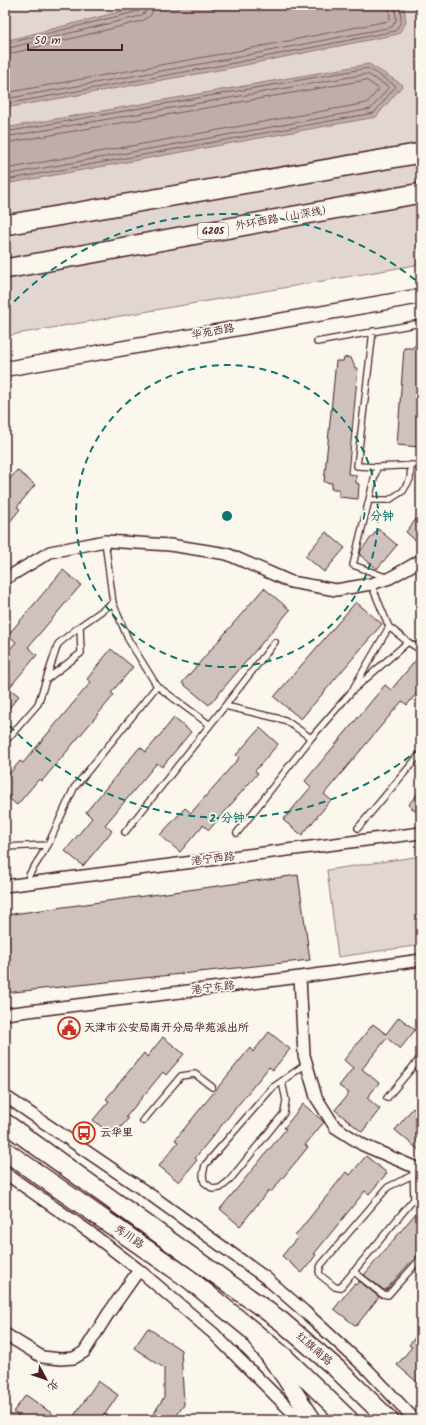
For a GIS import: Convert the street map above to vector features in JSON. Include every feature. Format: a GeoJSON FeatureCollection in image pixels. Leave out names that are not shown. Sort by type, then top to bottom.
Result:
{"type":"FeatureCollection","features":[{"type":"Feature","properties":{"kind":"highway"},"geometry":{"type":"LineString","coordinates":[[5,225],[421,154]]}},
{"type":"Feature","properties":{"kind":"highway","name":"外环西路（山深线）"},"geometry":{"type":"LineString","coordinates":[[5,269],[421,193]]}},
{"type":"Feature","properties":{"kind":"main road","name":"秀川路"},"geometry":{"type":"LineString","coordinates":[[5,1123],[232,1285]]}},
{"type":"Feature","properties":{"kind":"main road","name":"秀川路"},"geometry":{"type":"LineString","coordinates":[[5,1151],[189,1279],[250,1329]]}},
{"type":"Feature","properties":{"kind":"main road","name":"红旗南路"},"geometry":{"type":"LineString","coordinates":[[232,1285],[287,1326],[337,1369],[389,1420]]}},
{"type":"Feature","properties":{"kind":"main road"},"geometry":{"type":"LineString","coordinates":[[250,1329],[313,1420]]}},
{"type":"Feature","properties":{"kind":"main road"},"geometry":{"type":"LineString","coordinates":[[250,1329],[282,1356],[349,1420]]}},
{"type":"Feature","properties":{"kind":"street","name":"华苑西路"},"geometry":{"type":"LineString","coordinates":[[5,369],[421,296]]}},
{"type":"Feature","properties":{"kind":"street"},"geometry":{"type":"LineString","coordinates":[[5,579],[50,552],[105,541],[170,545],[227,554],[291,582],[336,590],[371,584],[390,578],[421,560]]}},
{"type":"Feature","properties":{"kind":"street","name":"港宁西路"},"geometry":{"type":"LineString","coordinates":[[5,886],[421,833]]}},
{"type":"Feature","properties":{"kind":"street","name":"港宁东路"},"geometry":{"type":"LineString","coordinates":[[5,1014],[300,977],[421,960]]}},
{"type":"Feature","properties":{"kind":"street"},"geometry":{"type":"LineString","coordinates":[[300,977],[304,1055],[316,1097],[335,1126],[363,1145],[416,1170]]}},
{"type":"Feature","properties":{"kind":"street"},"geometry":{"type":"LineString","coordinates":[[5,1096],[152,1196],[266,1278],[358,1361],[391,1393],[415,1420]]}},
{"type":"Feature","properties":{"kind":"street"},"geometry":{"type":"LineString","coordinates":[[5,1173],[91,1232],[139,1270],[213,1333],[300,1420]]}},
{"type":"Feature","properties":{"kind":"street"},"geometry":{"type":"LineString","coordinates":[[5,1334],[42,1356],[61,1359],[74,1358],[84,1352],[108,1314],[139,1270]]}},
{"type":"Feature","properties":{"kind":"lane"},"geometry":{"type":"LineString","coordinates":[[317,342],[421,323]]}},
{"type":"Feature","properties":{"kind":"lane"},"geometry":{"type":"LineString","coordinates":[[373,331],[357,466],[377,467],[421,464]]}},
{"type":"Feature","properties":{"kind":"lane"},"geometry":{"type":"LineString","coordinates":[[369,500],[390,500],[403,491],[410,479],[411,465]]}},
{"type":"Feature","properties":{"kind":"lane"},"geometry":{"type":"LineString","coordinates":[[377,467],[354,565],[390,578]]}},
{"type":"Feature","properties":{"kind":"lane"},"geometry":{"type":"LineString","coordinates":[[105,541],[114,603],[128,639],[157,686],[210,725]]}},
{"type":"Feature","properties":{"kind":"lane"},"geometry":{"type":"LineString","coordinates":[[371,584],[389,627],[421,650]]}},
{"type":"Feature","properties":{"kind":"lane"},"geometry":{"type":"LineString","coordinates":[[5,742],[38,704],[58,644],[80,626],[114,603]]}},
{"type":"Feature","properties":{"kind":"lane"},"geometry":{"type":"LineString","coordinates":[[46,680],[81,654],[80,626]]}},
{"type":"Feature","properties":{"kind":"lane"},"geometry":{"type":"LineString","coordinates":[[352,691],[389,627]]}},
{"type":"Feature","properties":{"kind":"lane"},"geometry":{"type":"LineString","coordinates":[[125,832],[275,642]]}},
{"type":"Feature","properties":{"kind":"lane"},"geometry":{"type":"LineString","coordinates":[[237,833],[311,738],[352,691],[408,642]]}},
{"type":"Feature","properties":{"kind":"lane"},"geometry":{"type":"LineString","coordinates":[[28,883],[29,875],[48,844],[74,788],[157,686]]}},
{"type":"Feature","properties":{"kind":"lane"},"geometry":{"type":"LineString","coordinates":[[225,706],[285,720],[311,738]]}},
{"type":"Feature","properties":{"kind":"lane"},"geometry":{"type":"LineString","coordinates":[[358,828],[421,753]]}},
{"type":"Feature","properties":{"kind":"lane"},"geometry":{"type":"LineString","coordinates":[[5,847],[48,844]]}},
{"type":"Feature","properties":{"kind":"lane"},"geometry":{"type":"LineString","coordinates":[[387,1098],[421,1057]]}},
{"type":"Feature","properties":{"kind":"lane"},"geometry":{"type":"LineString","coordinates":[[282,1082],[286,1100],[284,1113],[229,1181],[220,1188],[213,1189],[204,1182],[202,1175],[205,1165],[268,1094],[282,1082],[306,1064]]}},
{"type":"Feature","properties":{"kind":"lane"},"geometry":{"type":"LineString","coordinates":[[143,1121],[181,1076],[195,1074],[212,1087]]}},
{"type":"Feature","properties":{"kind":"lane"},"geometry":{"type":"LineString","coordinates":[[416,1170],[413,1187],[414,1199],[340,1288],[335,1287],[320,1275],[319,1271],[321,1266],[388,1187],[416,1170]]}},
{"type":"Feature","properties":{"kind":"lane"},"geometry":{"type":"LineString","coordinates":[[354,1271],[382,1294],[388,1296],[421,1258]]}},
{"type":"Feature","properties":{"kind":"shaded area"},"geometry":{"type":"Polygon","coordinates":[[[5,5],[421,5],[421,264],[5,336],[5,5]]]}},
{"type":"Feature","properties":{"kind":"shaded area"},"geometry":{"type":"Polygon","coordinates":[[[421,856],[421,945],[338,957],[327,870],[421,856]]]}},
{"type":"Feature","properties":{"kind":"water"},"geometry":{"type":"Polygon","coordinates":[[[146,5],[404,5],[406,23],[398,34],[230,68],[5,108],[5,41],[146,5]]]}},
{"type":"Feature","properties":{"kind":"water"},"geometry":{"type":"Polygon","coordinates":[[[369,64],[403,85],[376,117],[5,184],[5,128],[369,64]]]}},
{"type":"Feature","properties":{"kind":"building"},"geometry":{"type":"Polygon","coordinates":[[[421,337],[420,447],[397,445],[404,348],[413,348],[421,337]]]}},
{"type":"Feature","properties":{"kind":"building"},"geometry":{"type":"Polygon","coordinates":[[[349,357],[355,368],[358,368],[348,474],[356,475],[356,483],[359,484],[358,499],[339,497],[339,489],[331,489],[332,483],[324,482],[336,361],[343,361],[344,358],[349,357]]]}},
{"type":"Feature","properties":{"kind":"building"},"geometry":{"type":"Polygon","coordinates":[[[17,470],[35,485],[17,507],[20,509],[5,528],[5,485],[17,470]]]}},
{"type":"Feature","properties":{"kind":"building"},"geometry":{"type":"Polygon","coordinates":[[[421,513],[421,545],[406,532],[421,513]]]}},
{"type":"Feature","properties":{"kind":"building"},"geometry":{"type":"Polygon","coordinates":[[[378,529],[397,545],[377,569],[360,555],[361,550],[378,529]]]}},
{"type":"Feature","properties":{"kind":"building"},"geometry":{"type":"Polygon","coordinates":[[[326,532],[345,548],[324,572],[305,556],[326,532]]]}},
{"type":"Feature","properties":{"kind":"building"},"geometry":{"type":"Polygon","coordinates":[[[63,570],[81,585],[28,647],[37,655],[9,688],[19,696],[5,713],[5,655],[16,642],[8,635],[63,570]]]}},
{"type":"Feature","properties":{"kind":"building"},"geometry":{"type":"Polygon","coordinates":[[[264,588],[290,610],[209,705],[182,683],[264,588]]]}},
{"type":"Feature","properties":{"kind":"building"},"geometry":{"type":"Polygon","coordinates":[[[356,602],[382,624],[301,719],[274,697],[356,602]]]}},
{"type":"Feature","properties":{"kind":"building"},"geometry":{"type":"Polygon","coordinates":[[[111,649],[133,667],[111,693],[114,695],[42,781],[39,779],[17,805],[5,795],[5,779],[20,761],[23,763],[91,682],[87,679],[111,649]]]}},
{"type":"Feature","properties":{"kind":"building"},"geometry":{"type":"Polygon","coordinates":[[[421,654],[421,688],[407,705],[402,701],[324,794],[331,800],[302,835],[283,820],[311,787],[305,781],[385,685],[391,690],[421,654]]]}},
{"type":"Feature","properties":{"kind":"building"},"geometry":{"type":"Polygon","coordinates":[[[174,718],[191,732],[162,767],[157,763],[105,825],[112,831],[83,866],[65,851],[92,818],[86,812],[140,747],[146,752],[174,718]]]}},
{"type":"Feature","properties":{"kind":"building"},"geometry":{"type":"Polygon","coordinates":[[[260,728],[278,744],[255,771],[258,773],[209,830],[203,825],[180,852],[160,835],[185,808],[191,813],[239,758],[236,755],[260,728]]]}},
{"type":"Feature","properties":{"kind":"building"},"geometry":{"type":"Polygon","coordinates":[[[421,790],[421,816],[408,805],[421,790]]]}},
{"type":"Feature","properties":{"kind":"building"},"geometry":{"type":"Polygon","coordinates":[[[298,875],[310,960],[5,993],[5,915],[298,875]]]}},
{"type":"Feature","properties":{"kind":"building"},"geometry":{"type":"Polygon","coordinates":[[[399,1017],[415,1030],[400,1049],[387,1038],[362,1069],[379,1083],[367,1098],[380,1109],[362,1132],[335,1110],[349,1093],[339,1086],[353,1068],[344,1060],[373,1024],[386,1034],[399,1017]]]}},
{"type":"Feature","properties":{"kind":"building"},"geometry":{"type":"Polygon","coordinates":[[[269,1032],[290,1049],[273,1070],[269,1067],[195,1158],[197,1160],[179,1182],[159,1166],[178,1142],[175,1140],[250,1048],[253,1052],[269,1032]]]}},
{"type":"Feature","properties":{"kind":"building"},"geometry":{"type":"Polygon","coordinates":[[[163,1037],[184,1054],[166,1075],[163,1072],[126,1117],[128,1119],[113,1136],[93,1120],[109,1101],[106,1099],[144,1053],[147,1057],[163,1037]]]}},
{"type":"Feature","properties":{"kind":"building"},"geometry":{"type":"Polygon","coordinates":[[[303,1104],[324,1122],[305,1145],[308,1147],[271,1192],[269,1190],[240,1226],[220,1209],[286,1129],[284,1128],[303,1104]]]}},
{"type":"Feature","properties":{"kind":"building"},"geometry":{"type":"Polygon","coordinates":[[[413,1108],[421,1115],[421,1152],[395,1130],[413,1108]]]}},
{"type":"Feature","properties":{"kind":"building"},"geometry":{"type":"Polygon","coordinates":[[[366,1156],[387,1173],[369,1194],[365,1191],[314,1254],[316,1255],[302,1273],[282,1256],[297,1238],[295,1236],[346,1172],[350,1175],[366,1156]]]}},
{"type":"Feature","properties":{"kind":"building"},"geometry":{"type":"Polygon","coordinates":[[[421,1207],[421,1250],[386,1290],[384,1290],[364,1275],[421,1207]]]}},
{"type":"Feature","properties":{"kind":"building"},"geometry":{"type":"Polygon","coordinates":[[[359,1281],[379,1297],[356,1326],[334,1309],[354,1284],[356,1285],[359,1281]]]}},
{"type":"Feature","properties":{"kind":"building"},"geometry":{"type":"Polygon","coordinates":[[[148,1328],[181,1350],[184,1405],[173,1420],[150,1420],[164,1397],[164,1368],[134,1348],[148,1328]]]}},
{"type":"Feature","properties":{"kind":"building"},"geometry":{"type":"Polygon","coordinates":[[[421,1330],[421,1377],[417,1382],[397,1365],[412,1347],[409,1345],[421,1330]]]}},
{"type":"Feature","properties":{"kind":"building"},"geometry":{"type":"Polygon","coordinates":[[[98,1381],[118,1395],[101,1420],[71,1420],[98,1381]]]}},
{"type":"Feature","properties":{"kind":"building"},"geometry":{"type":"Polygon","coordinates":[[[26,1395],[61,1420],[25,1420],[13,1412],[26,1395]]]}},
{"type":"Feature","properties":{"kind":"place","name":"天津市公安局南开分局华苑派出所"},"geometry":{"type":"Point","coordinates":[69,1028]}},
{"type":"Feature","properties":{"kind":"place","name":"云华里"},"geometry":{"type":"Point","coordinates":[84,1133]}}]}
